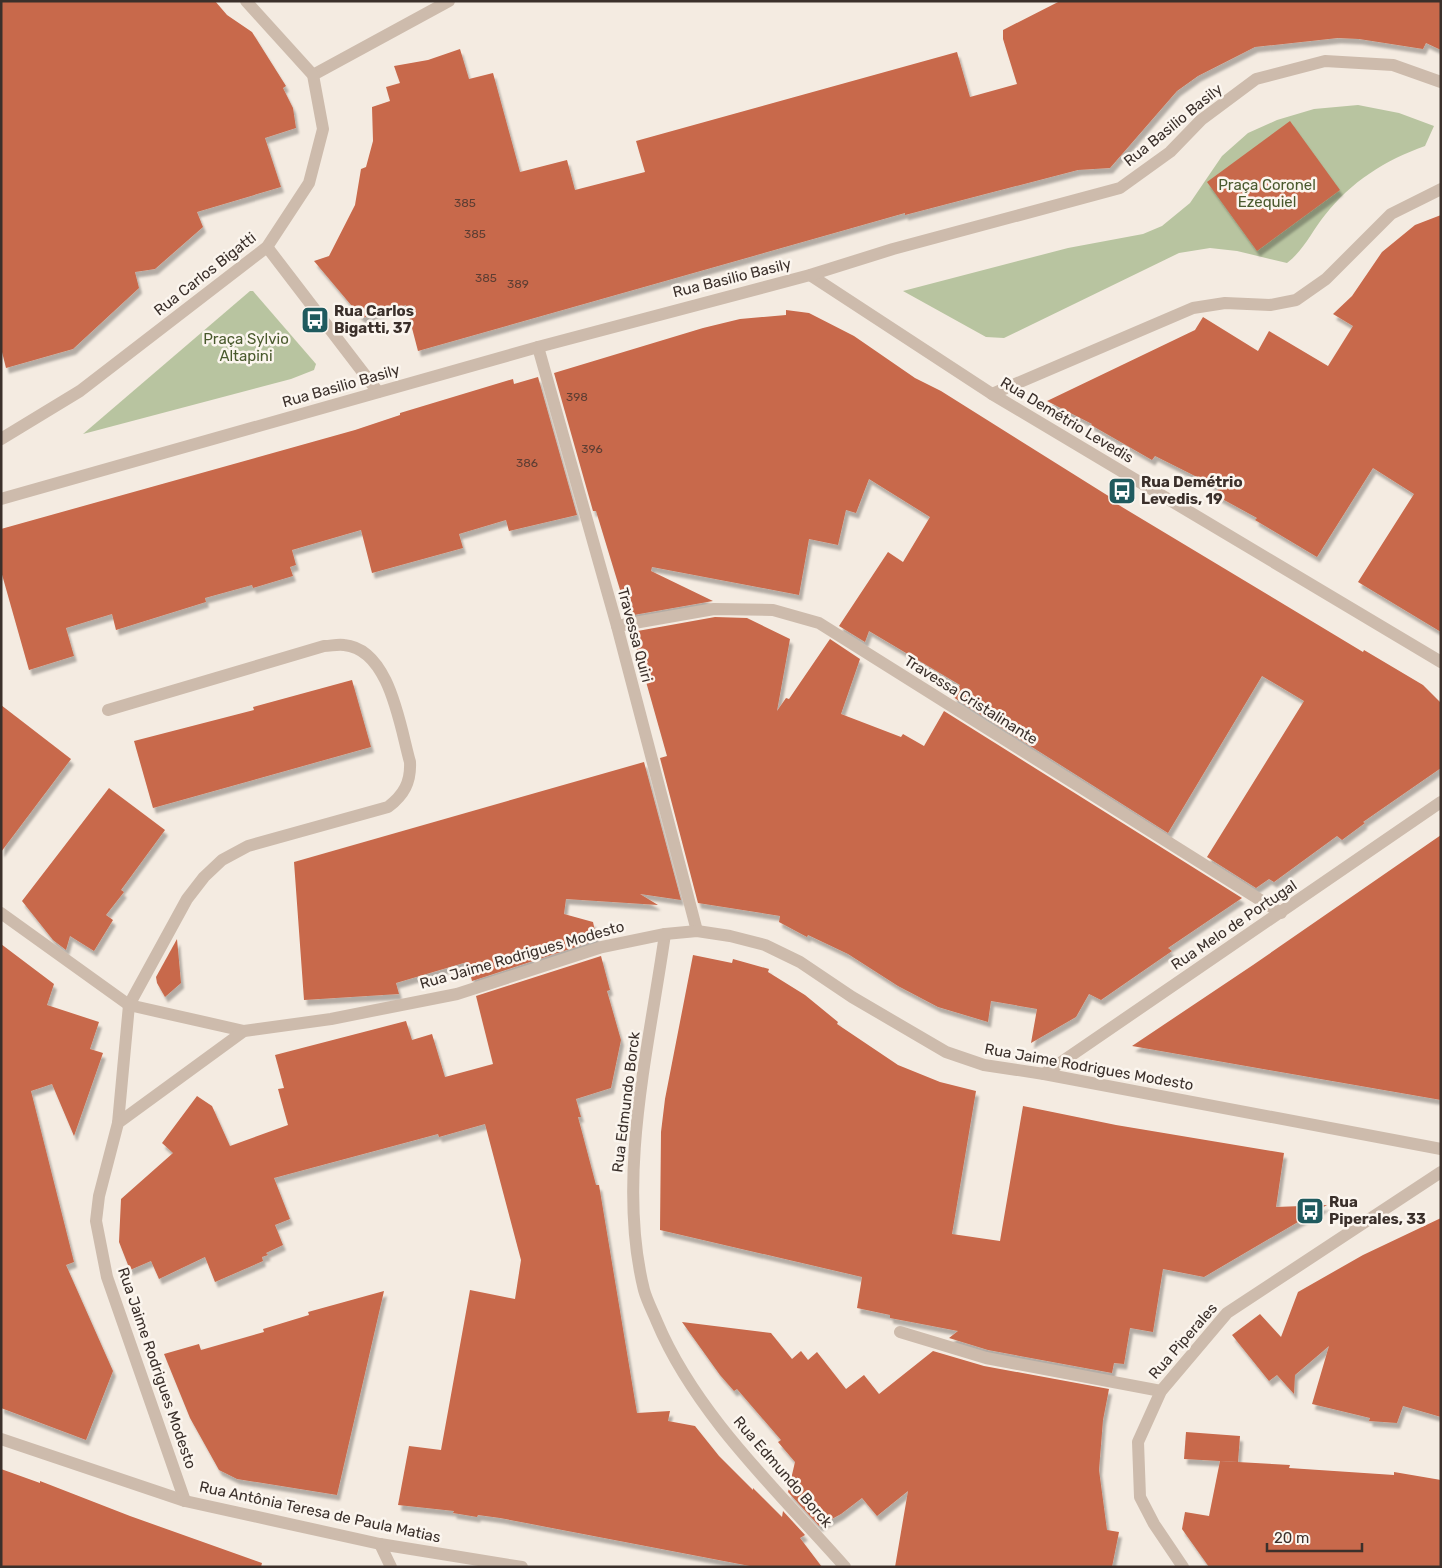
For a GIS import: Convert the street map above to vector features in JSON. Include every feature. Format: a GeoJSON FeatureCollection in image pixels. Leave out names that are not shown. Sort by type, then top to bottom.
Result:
{"type":"FeatureCollection","features":[{"type":"Feature","properties":{"kind":"street"},"geometry":{"type":"LineString","coordinates":[[246,1],[313,75],[449,1]]}},
{"type":"Feature","properties":{"kind":"street","name":"Rua Basilio Basily"},"geometry":{"type":"LineString","coordinates":[[1,499],[538,347],[810,275],[894,249],[1120,188],[1170,152],[1201,120],[1256,79],[1325,61],[1393,65],[1441,82]]}},
{"type":"Feature","properties":{"kind":"street","name":"Rua Carlos Bigatti"},"geometry":{"type":"LineString","coordinates":[[1,440],[80,391],[267,247],[309,183],[323,129],[313,75]]}},
{"type":"Feature","properties":{"kind":"street"},"geometry":{"type":"LineString","coordinates":[[992,394],[1193,308],[1225,303],[1270,305],[1296,300],[1326,278],[1391,214],[1441,189]]}},
{"type":"Feature","properties":{"kind":"street"},"geometry":{"type":"LineString","coordinates":[[267,247],[378,392]]}},
{"type":"Feature","properties":{"kind":"street","name":"Rua Demétrio Levedis"},"geometry":{"type":"LineString","coordinates":[[810,275],[992,394],[1441,662]]}},
{"type":"Feature","properties":{"kind":"street","name":"Travessa Quiri"},"geometry":{"type":"LineString","coordinates":[[538,347],[617,626],[698,931]]}},
{"type":"Feature","properties":{"kind":"street","name":"Travessa Cristalinante"},"geometry":{"type":"LineString","coordinates":[[617,626],[714,609],[773,610],[819,623],[1280,914]]}},
{"type":"Feature","properties":{"kind":"street"},"geometry":{"type":"LineString","coordinates":[[108,710],[324,646],[345,645],[363,652],[378,665],[410,762],[410,774],[405,790],[388,807],[248,846],[216,866],[204,877],[187,898],[129,1005],[118,1122]]}},
{"type":"Feature","properties":{"kind":"street","name":"Rua Melo de Portugal"},"geometry":{"type":"LineString","coordinates":[[1044,1074],[1441,802]]}},
{"type":"Feature","properties":{"kind":"street"},"geometry":{"type":"LineString","coordinates":[[1,913],[129,1005],[244,1031]]}},
{"type":"Feature","properties":{"kind":"street","name":"Rua Jaime Rodrigues Modesto"},"geometry":{"type":"LineString","coordinates":[[185,1501],[107,1277],[96,1221],[99,1196],[118,1122],[244,1031],[331,1019],[456,994],[602,946],[665,934],[698,931],[730,936],[765,945],[800,962],[885,1017],[946,1052],[984,1065],[1044,1074],[1441,1150]]}},
{"type":"Feature","properties":{"kind":"street","name":"Rua Edmundo Borck"},"geometry":{"type":"LineString","coordinates":[[665,934],[632,1176],[636,1237],[644,1291],[666,1345],[698,1397],[737,1446],[845,1567]]}},
{"type":"Feature","properties":{"kind":"street","name":"Rua Piperales"},"geometry":{"type":"LineString","coordinates":[[1183,1567],[1154,1524],[1140,1497],[1138,1442],[1161,1391],[1226,1313],[1441,1172]]}},
{"type":"Feature","properties":{"kind":"street"},"geometry":{"type":"LineString","coordinates":[[900,1332],[986,1358],[1161,1391]]}},
{"type":"Feature","properties":{"kind":"street","name":"Rua Antônia Teresa de Paula Matias"},"geometry":{"type":"LineString","coordinates":[[1,1438],[185,1501],[380,1544],[522,1567]]}},
{"type":"Feature","properties":{"kind":"street"},"geometry":{"type":"LineString","coordinates":[[380,1544],[391,1567]]}},
{"type":"Feature","properties":{"kind":"green space","name":"Praça Coronel Ezequiel"},"geometry":{"type":"Polygon","coordinates":[[[1358,105],[1399,113],[1434,126],[1425,146],[1383,165],[1346,192],[1287,263],[1237,251],[1210,248],[1179,253],[1004,338],[986,337],[903,291],[1068,248],[1143,234],[1162,226],[1190,203],[1222,156],[1248,133],[1277,120],[1314,109],[1358,105]]]}},
{"type":"Feature","properties":{"kind":"green space","name":"Praça Sylvio Altapini"},"geometry":{"type":"Polygon","coordinates":[[[250,291],[253,291],[316,364],[314,370],[291,379],[83,434],[250,291]]]}},
{"type":"Feature","properties":{"kind":"building"},"geometry":{"type":"Polygon","coordinates":[[[1,1],[215,1],[227,15],[252,32],[286,86],[283,88],[293,108],[296,128],[265,138],[281,187],[197,212],[203,227],[155,269],[135,272],[139,288],[73,349],[6,368],[1,348],[1,1]]]}},
{"type":"Feature","properties":{"kind":"building"},"geometry":{"type":"Polygon","coordinates":[[[1060,1],[1441,1],[1441,50],[1426,43],[1423,49],[1359,39],[1338,38],[1255,47],[1198,76],[1177,91],[1110,168],[1078,170],[905,215],[905,213],[418,351],[406,305],[362,318],[314,261],[329,256],[355,205],[361,169],[366,167],[373,141],[372,107],[390,101],[386,87],[400,83],[394,66],[428,60],[460,49],[469,79],[493,73],[520,172],[567,160],[575,190],[645,172],[636,141],[957,52],[970,97],[1017,84],[1003,39],[1003,30],[1060,1]]]}},
{"type":"Feature","properties":{"kind":"building"},"geometry":{"type":"Polygon","coordinates":[[[1290,121],[1340,190],[1257,251],[1207,182],[1290,121]]]}},
{"type":"Feature","properties":{"kind":"building"},"geometry":{"type":"Polygon","coordinates":[[[1441,215],[1441,632],[1358,582],[1414,494],[1373,468],[1317,557],[1255,520],[1257,518],[1215,495],[1219,488],[1155,456],[1152,460],[1092,424],[1047,401],[1195,330],[1203,317],[1258,351],[1269,331],[1328,366],[1353,326],[1333,314],[1352,296],[1382,252],[1415,225],[1441,215]]]}},
{"type":"Feature","properties":{"kind":"building"},"geometry":{"type":"Polygon","coordinates":[[[786,310],[809,313],[854,336],[915,378],[941,391],[1118,502],[1117,504],[1363,652],[1364,650],[1423,685],[1441,703],[1441,768],[1363,822],[1365,823],[1342,840],[1337,836],[1274,882],[1269,879],[1256,888],[1207,857],[1304,701],[1262,676],[1168,833],[953,697],[960,685],[869,631],[865,642],[839,626],[888,552],[903,562],[930,517],[869,479],[856,513],[846,510],[838,545],[809,539],[799,595],[652,567],[651,571],[713,601],[628,616],[596,511],[593,511],[554,373],[703,328],[740,319],[786,315],[786,310]]]}},
{"type":"Feature","properties":{"kind":"building"},"geometry":{"type":"Polygon","coordinates":[[[538,377],[577,515],[509,531],[506,520],[459,534],[463,548],[372,573],[361,530],[292,550],[296,565],[290,567],[293,576],[253,588],[252,585],[205,598],[206,602],[116,630],[112,614],[66,628],[74,656],[29,670],[1,571],[1,529],[355,430],[400,415],[400,413],[513,379],[514,384],[538,377]]]}},
{"type":"Feature","properties":{"kind":"building"},"geometry":{"type":"Polygon","coordinates":[[[715,617],[747,618],[790,639],[777,711],[786,698],[789,699],[830,639],[860,659],[841,714],[901,737],[903,734],[924,746],[944,711],[1242,898],[1168,948],[1172,951],[1101,1000],[1089,994],[1076,1017],[1031,1043],[1037,1009],[991,1001],[988,1022],[938,1007],[898,986],[848,954],[808,935],[807,937],[779,922],[780,916],[698,903],[660,758],[667,756],[632,632],[715,617]]]}},
{"type":"Feature","properties":{"kind":"building"},"geometry":{"type":"Polygon","coordinates":[[[352,680],[371,747],[153,808],[134,741],[254,710],[253,707],[352,680]]]}},
{"type":"Feature","properties":{"kind":"building"},"geometry":{"type":"Polygon","coordinates":[[[1,705],[71,759],[1,852],[1,705]]]}},
{"type":"Feature","properties":{"kind":"building"},"geometry":{"type":"Polygon","coordinates":[[[644,762],[681,900],[640,894],[658,905],[566,899],[564,914],[593,922],[597,940],[472,981],[467,962],[396,983],[399,994],[304,1000],[294,862],[644,762]]]}},
{"type":"Feature","properties":{"kind":"building"},"geometry":{"type":"Polygon","coordinates":[[[109,788],[165,830],[121,890],[124,892],[106,915],[113,920],[94,951],[70,936],[66,950],[53,940],[22,901],[109,788]]]}},
{"type":"Feature","properties":{"kind":"building"},"geometry":{"type":"Polygon","coordinates":[[[1441,835],[1441,1100],[1132,1046],[1253,965],[1441,835]]]}},
{"type":"Feature","properties":{"kind":"building"},"geometry":{"type":"Polygon","coordinates":[[[177,939],[181,983],[165,997],[157,983],[156,977],[177,939]]]}},
{"type":"Feature","properties":{"kind":"building"},"geometry":{"type":"Polygon","coordinates":[[[1,944],[54,984],[47,1005],[99,1022],[90,1049],[103,1053],[74,1136],[52,1084],[31,1091],[74,1262],[66,1265],[113,1371],[86,1440],[1,1408],[1,944]]]}},
{"type":"Feature","properties":{"kind":"building"},"geometry":{"type":"Polygon","coordinates":[[[693,955],[732,963],[733,959],[769,969],[768,972],[805,995],[838,1022],[837,1024],[898,1065],[940,1082],[976,1091],[952,1234],[1000,1241],[1023,1106],[1116,1125],[1284,1153],[1276,1207],[1327,1205],[1204,1277],[1163,1269],[1153,1332],[1130,1328],[1124,1364],[1114,1363],[1112,1373],[988,1350],[949,1338],[958,1331],[890,1318],[890,1315],[857,1308],[862,1277],[660,1230],[661,1132],[665,1099],[693,955]]]}},
{"type":"Feature","properties":{"kind":"building"},"geometry":{"type":"Polygon","coordinates":[[[601,956],[610,990],[607,991],[621,1040],[611,1088],[576,1099],[581,1117],[578,1117],[596,1185],[599,1185],[637,1413],[670,1411],[668,1421],[695,1426],[719,1456],[753,1490],[753,1488],[782,1517],[783,1511],[805,1535],[800,1538],[822,1567],[755,1567],[500,1518],[478,1515],[477,1517],[453,1513],[454,1511],[398,1505],[409,1446],[441,1450],[470,1290],[515,1299],[521,1260],[485,1124],[439,1137],[438,1134],[274,1178],[290,1219],[275,1225],[283,1245],[266,1253],[268,1255],[262,1257],[263,1261],[215,1282],[205,1257],[159,1279],[151,1261],[130,1270],[119,1242],[121,1199],[173,1153],[162,1143],[197,1096],[212,1106],[230,1146],[288,1125],[278,1089],[284,1088],[275,1055],[406,1021],[412,1040],[432,1034],[445,1077],[493,1064],[476,996],[601,956]]]}},
{"type":"Feature","properties":{"kind":"building"},"geometry":{"type":"Polygon","coordinates":[[[1441,1218],[1441,1417],[1403,1406],[1397,1423],[1369,1421],[1370,1418],[1312,1404],[1329,1346],[1295,1375],[1294,1394],[1277,1375],[1269,1381],[1232,1335],[1260,1314],[1281,1337],[1298,1292],[1363,1255],[1441,1218]]]}},
{"type":"Feature","properties":{"kind":"building"},"geometry":{"type":"Polygon","coordinates":[[[384,1291],[337,1495],[237,1479],[219,1470],[190,1418],[164,1354],[199,1344],[201,1350],[264,1332],[263,1329],[309,1315],[308,1312],[384,1291]]]}},
{"type":"Feature","properties":{"kind":"building"},"geometry":{"type":"Polygon","coordinates":[[[682,1322],[771,1333],[792,1359],[801,1351],[808,1360],[817,1352],[846,1389],[864,1375],[879,1394],[933,1351],[984,1366],[1109,1389],[1103,1420],[1099,1470],[1107,1530],[1119,1532],[1112,1567],[895,1567],[908,1491],[877,1516],[862,1498],[841,1514],[819,1526],[788,1492],[795,1462],[778,1442],[781,1440],[737,1389],[734,1391],[720,1375],[682,1322]]]}},
{"type":"Feature","properties":{"kind":"building"},"geometry":{"type":"Polygon","coordinates":[[[1186,1432],[1240,1436],[1238,1462],[1184,1459],[1186,1432]]]}},
{"type":"Feature","properties":{"kind":"building"},"geometry":{"type":"Polygon","coordinates":[[[1220,1461],[1290,1465],[1289,1468],[1394,1475],[1394,1472],[1441,1480],[1441,1567],[1209,1567],[1182,1529],[1185,1512],[1209,1516],[1220,1461]]]}},
{"type":"Feature","properties":{"kind":"building"},"geometry":{"type":"Polygon","coordinates":[[[1,1469],[40,1483],[40,1481],[130,1516],[262,1563],[261,1567],[1,1567],[1,1469]]]}},
{"type":"Feature","properties":{"kind":"place","name":"Rua Carlos Bigatti, 37"},"geometry":{"type":"Point","coordinates":[315,320]}},
{"type":"Feature","properties":{"kind":"place","name":"Rua Demétrio Levedis, 19"},"geometry":{"type":"Point","coordinates":[1122,491]}},
{"type":"Feature","properties":{"kind":"place","name":"Rua Piperales, 33"},"geometry":{"type":"Point","coordinates":[1310,1211]}}]}
